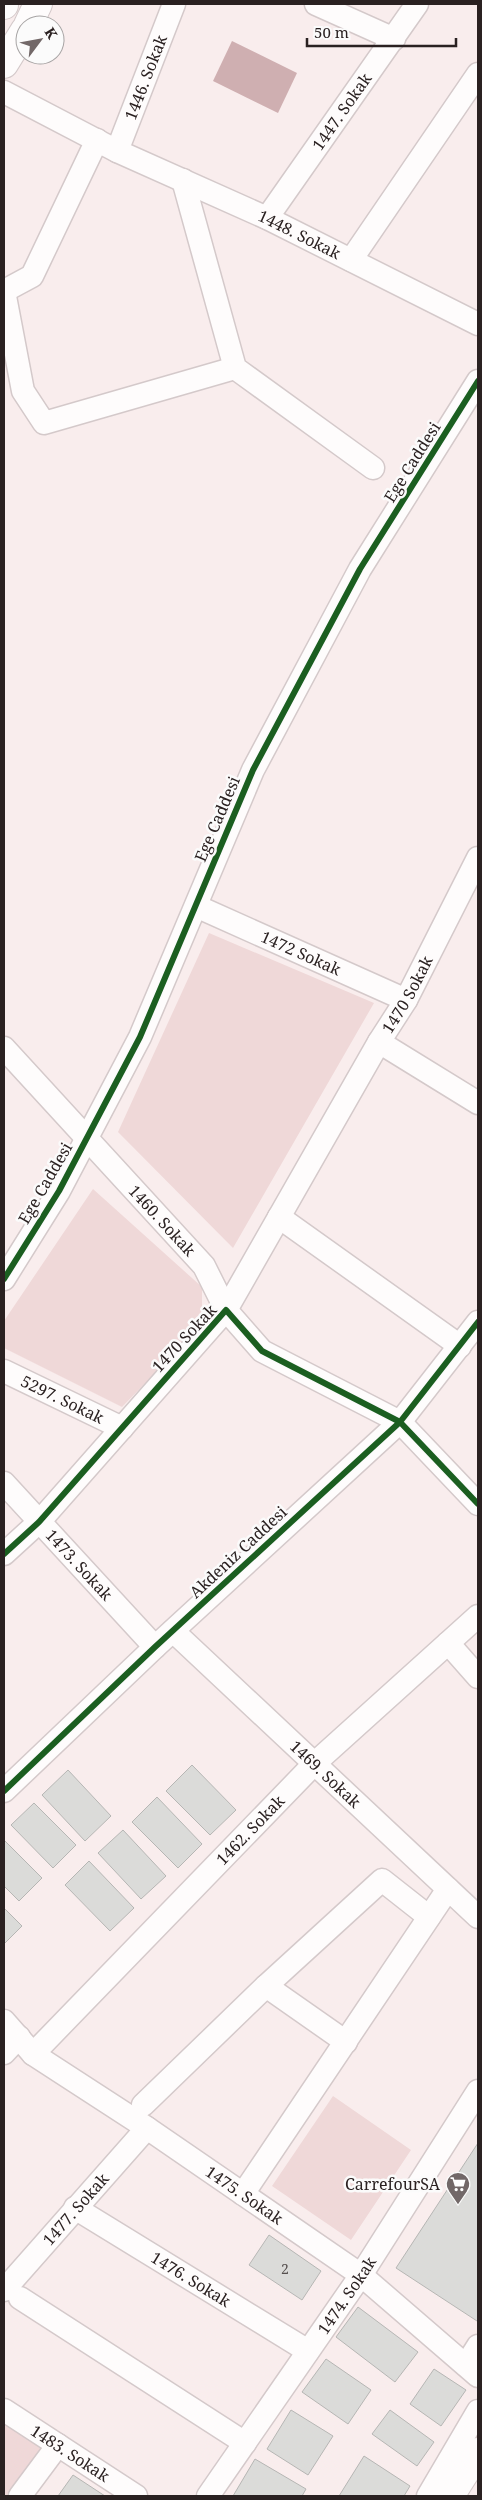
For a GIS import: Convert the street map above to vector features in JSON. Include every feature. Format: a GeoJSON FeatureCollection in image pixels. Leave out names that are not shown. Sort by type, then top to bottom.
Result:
{"type":"FeatureCollection","features":[{"type":"Feature","properties":{"kind":"main road"},"geometry":{"type":"LineString","coordinates":[[4,64],[15,46]]}},
{"type":"Feature","properties":{"kind":"main road"},"geometry":{"type":"LineString","coordinates":[[450,2496],[478,2452]]}},
{"type":"Feature","properties":{"kind":"street","name":"1446. Sokak"},"geometry":{"type":"LineString","coordinates":[[117,151],[174,4]]}},
{"type":"Feature","properties":{"kind":"street"},"geometry":{"type":"LineString","coordinates":[[316,4],[394,39]]}},
{"type":"Feature","properties":{"kind":"street","name":"1447. Sokak"},"geometry":{"type":"LineString","coordinates":[[267,218],[394,39],[416,4]]}},
{"type":"Feature","properties":{"kind":"street"},"geometry":{"type":"LineString","coordinates":[[351,260],[478,74]]}},
{"type":"Feature","properties":{"kind":"street","name":"1448. Sokak"},"geometry":{"type":"LineString","coordinates":[[4,92],[117,151],[267,218],[478,324]]}},
{"type":"Feature","properties":{"kind":"street"},"geometry":{"type":"LineString","coordinates":[[97,140],[32,276],[4,291],[24,391],[44,424],[234,368]]}},
{"type":"Feature","properties":{"kind":"street"},"geometry":{"type":"LineString","coordinates":[[183,180],[234,368],[373,468]]}},
{"type":"Feature","properties":{"kind":"street","name":"Ege Caddesi"},"geometry":{"type":"LineString","coordinates":[[4,1279],[59,1191],[140,1037],[253,770],[360,569],[478,381]]}},
{"type":"Feature","properties":{"kind":"street","name":"1470 Sokak"},"geometry":{"type":"LineString","coordinates":[[4,1554],[39,1522],[226,1310],[379,1042],[406,1000],[478,858]]}},
{"type":"Feature","properties":{"kind":"street","name":"1472 Sokak"},"geometry":{"type":"LineString","coordinates":[[196,906],[406,1000]]}},
{"type":"Feature","properties":{"kind":"street"},"geometry":{"type":"LineString","coordinates":[[379,1042],[478,1103]]}},
{"type":"Feature","properties":{"kind":"street","name":"1460. Sokak"},"geometry":{"type":"LineString","coordinates":[[4,1048],[204,1266],[226,1310]]}},
{"type":"Feature","properties":{"kind":"street"},"geometry":{"type":"LineString","coordinates":[[279,1217],[460,1346]]}},
{"type":"Feature","properties":{"kind":"street","name":"1470 Sokak"},"geometry":{"type":"LineString","coordinates":[[226,1310],[262,1351],[400,1422],[478,1504]]}},
{"type":"Feature","properties":{"kind":"street","name":"Akdeniz Caddesi"},"geometry":{"type":"LineString","coordinates":[[4,1791],[155,1647],[400,1422],[478,1322]]}},
{"type":"Feature","properties":{"kind":"street","name":"5297. Sokak"},"geometry":{"type":"LineString","coordinates":[[4,1371],[122,1428]]}},
{"type":"Feature","properties":{"kind":"street","name":"1473. Sokak"},"geometry":{"type":"LineString","coordinates":[[4,1483],[155,1647]]}},
{"type":"Feature","properties":{"kind":"street","name":"1462. Sokak"},"geometry":{"type":"LineString","coordinates":[[15,2041],[315,1763],[478,1616]]}},
{"type":"Feature","properties":{"kind":"street","name":"1469. Sokak"},"geometry":{"type":"LineString","coordinates":[[173,1631],[478,1918]]}},
{"type":"Feature","properties":{"kind":"street"},"geometry":{"type":"LineString","coordinates":[[448,1643],[478,1677]]}},
{"type":"Feature","properties":{"kind":"street"},"geometry":{"type":"LineString","coordinates":[[143,2105],[266,1986],[382,1880],[430,1917]]}},
{"type":"Feature","properties":{"kind":"street"},"geometry":{"type":"LineString","coordinates":[[243,2194],[448,1889]]}},
{"type":"Feature","properties":{"kind":"street"},"geometry":{"type":"LineString","coordinates":[[266,1986],[346,2042]]}},
{"type":"Feature","properties":{"kind":"street","name":"1475. Sokak"},"geometry":{"type":"LineString","coordinates":[[15,2041],[147,2128],[361,2275],[472,2370]]}},
{"type":"Feature","properties":{"kind":"street","name":"1474. Sokak"},"geometry":{"type":"LineString","coordinates":[[208,2496],[361,2275],[478,2091]]}},
{"type":"Feature","properties":{"kind":"street","name":"1477. Sokak"},"geometry":{"type":"LineString","coordinates":[[12,2294],[75,2208],[147,2128]]}},
{"type":"Feature","properties":{"kind":"street","name":"1476. Sokak"},"geometry":{"type":"LineString","coordinates":[[75,2208],[308,2351]]}},
{"type":"Feature","properties":{"kind":"street"},"geometry":{"type":"LineString","coordinates":[[12,2294],[245,2443]]}},
{"type":"Feature","properties":{"kind":"street"},"geometry":{"type":"LineString","coordinates":[[472,2370],[478,2346]]}},
{"type":"Feature","properties":{"kind":"street","name":"1483. Sokak"},"geometry":{"type":"LineString","coordinates":[[4,2410],[136,2496]]}},
{"type":"Feature","properties":{"kind":"street"},"geometry":{"type":"LineString","coordinates":[[428,2496],[478,2411]]}},
{"type":"Feature","properties":{"kind":"street"},"geometry":{"type":"LineString","coordinates":[[20,2496],[58,2445]]}},
{"type":"Feature","properties":{"kind":"shaded area"},"geometry":{"type":"Polygon","coordinates":[[[232,41],[297,73],[278,113],[213,81],[232,41]]]}},
{"type":"Feature","properties":{"kind":"shaded area"},"geometry":{"type":"Polygon","coordinates":[[[209,933],[374,1003],[233,1248],[118,1132],[209,933]]]}},
{"type":"Feature","properties":{"kind":"shaded area"},"geometry":{"type":"Polygon","coordinates":[[[93,1189],[202,1287],[202,1309],[196,1331],[122,1407],[4,1348],[4,1321],[93,1189]]]}},
{"type":"Feature","properties":{"kind":"shaded area"},"geometry":{"type":"Polygon","coordinates":[[[333,2096],[411,2150],[351,2240],[272,2186],[333,2096]]]}},
{"type":"Feature","properties":{"kind":"shaded area"},"geometry":{"type":"Polygon","coordinates":[[[4,2410],[58,2445],[20,2496],[4,2496],[4,2410]]]}},
{"type":"Feature","properties":{"kind":"building"},"geometry":{"type":"Polygon","coordinates":[[[192,1765],[236,1810],[210,1835],[166,1791],[192,1765]]]}},
{"type":"Feature","properties":{"kind":"building"},"geometry":{"type":"Polygon","coordinates":[[[68,1770],[111,1816],[85,1841],[42,1795],[68,1770]]]}},
{"type":"Feature","properties":{"kind":"building"},"geometry":{"type":"Polygon","coordinates":[[[157,1797],[202,1844],[178,1868],[132,1822],[157,1797]]]}},
{"type":"Feature","properties":{"kind":"building"},"geometry":{"type":"Polygon","coordinates":[[[34,1803],[76,1845],[53,1868],[11,1825],[34,1803]]]}},
{"type":"Feature","properties":{"kind":"building"},"geometry":{"type":"Polygon","coordinates":[[[123,1830],[166,1876],[141,1899],[98,1853],[123,1830]]]}},
{"type":"Feature","properties":{"kind":"building"},"geometry":{"type":"Polygon","coordinates":[[[4,1840],[42,1878],[19,1901],[4,1886],[4,1840]]]}},
{"type":"Feature","properties":{"kind":"building"},"geometry":{"type":"Polygon","coordinates":[[[89,1861],[134,1908],[110,1931],[65,1885],[89,1861]]]}},
{"type":"Feature","properties":{"kind":"building"},"geometry":{"type":"Polygon","coordinates":[[[4,1908],[22,1926],[4,1944],[4,1908]]]}},
{"type":"Feature","properties":{"kind":"building","name":"CarrefourSA"},"geometry":{"type":"Polygon","coordinates":[[[478,2143],[478,2319],[477,2321],[396,2268],[478,2143]]]}},
{"type":"Feature","properties":{"kind":"building"},"geometry":{"type":"Polygon","coordinates":[[[269,2235],[321,2271],[302,2300],[249,2265],[269,2235]]]}},
{"type":"Feature","properties":{"kind":"building"},"geometry":{"type":"Polygon","coordinates":[[[358,2307],[418,2352],[395,2382],[336,2337],[358,2307]]]}},
{"type":"Feature","properties":{"kind":"building"},"geometry":{"type":"Polygon","coordinates":[[[326,2359],[371,2390],[348,2424],[302,2392],[326,2359]]]}},
{"type":"Feature","properties":{"kind":"building"},"geometry":{"type":"Polygon","coordinates":[[[434,2369],[466,2390],[441,2426],[410,2404],[434,2369]]]}},
{"type":"Feature","properties":{"kind":"building"},"geometry":{"type":"Polygon","coordinates":[[[291,2410],[333,2436],[308,2475],[267,2449],[291,2410]]]}},
{"type":"Feature","properties":{"kind":"building"},"geometry":{"type":"Polygon","coordinates":[[[390,2410],[434,2442],[417,2466],[372,2434],[390,2410]]]}},
{"type":"Feature","properties":{"kind":"building"},"geometry":{"type":"Polygon","coordinates":[[[364,2456],[410,2486],[404,2496],[339,2496],[364,2456]]]}},
{"type":"Feature","properties":{"kind":"building"},"geometry":{"type":"Polygon","coordinates":[[[255,2459],[306,2489],[302,2496],[233,2496],[255,2459]]]}},
{"type":"Feature","properties":{"kind":"building"},"geometry":{"type":"Polygon","coordinates":[[[73,2475],[105,2496],[58,2496],[73,2475]]]}},
{"type":"Feature","properties":{"kind":"cycle path"},"geometry":{"type":"LineString","coordinates":[[4,1279],[59,1191],[140,1037],[253,770],[360,569],[478,381]]}},
{"type":"Feature","properties":{"kind":"cycle path"},"geometry":{"type":"LineString","coordinates":[[4,1554],[39,1522],[226,1310],[262,1351],[400,1422],[478,1504]]}},
{"type":"Feature","properties":{"kind":"cycle path"},"geometry":{"type":"LineString","coordinates":[[4,1791],[155,1647],[400,1422],[478,1322]]}},
{"type":"Feature","properties":{"kind":"place","name":"CarrefourSA"},"geometry":{"type":"Point","coordinates":[458,2205]}}]}
